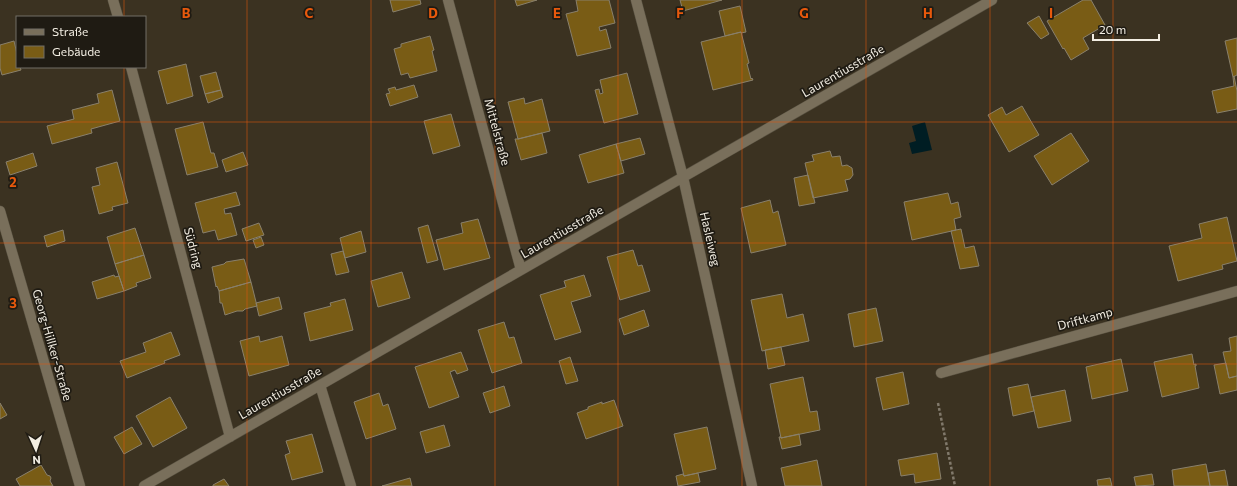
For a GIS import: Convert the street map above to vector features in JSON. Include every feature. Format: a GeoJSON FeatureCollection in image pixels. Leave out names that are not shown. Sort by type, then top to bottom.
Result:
{"type":"FeatureCollection","features":[{"type":"Feature","properties":{"kind":"street"},"geometry":{"type":"LineString","coordinates":[[113,0],[118,16]]}},
{"type":"Feature","properties":{"kind":"street","name":"Mittelstraße"},"geometry":{"type":"LineString","coordinates":[[448,0],[521,270]]}},
{"type":"Feature","properties":{"kind":"street","name":"Hasleiweg"},"geometry":{"type":"LineString","coordinates":[[636,0],[683,177],[752,486]]}},
{"type":"Feature","properties":{"kind":"street","name":"Laurentiusstraße"},"geometry":{"type":"LineString","coordinates":[[144,486],[992,0]]}},
{"type":"Feature","properties":{"kind":"street","name":"Südring"},"geometry":{"type":"LineString","coordinates":[[131,68],[230,437]]}},
{"type":"Feature","properties":{"kind":"street","name":"Georg-Hillker-Straße"},"geometry":{"type":"LineString","coordinates":[[0,211],[80,486]]}},
{"type":"Feature","properties":{"kind":"street","name":"Driftkamp"},"geometry":{"type":"LineString","coordinates":[[941,373],[1237,291]]}},
{"type":"Feature","properties":{"kind":"street"},"geometry":{"type":"LineString","coordinates":[[320,385],[351,486]]}},
{"type":"Feature","properties":{"kind":"path"},"geometry":{"type":"LineString","coordinates":[[938,403],[955,486]]}},
{"type":"Feature","properties":{"kind":"water"},"geometry":{"type":"Polygon","coordinates":[[[925,122],[932,150],[912,154],[909,143],[916,141],[912,126],[925,122]]]}},
{"type":"Feature","properties":{"kind":"building"},"geometry":{"type":"Polygon","coordinates":[[[390,0],[420,0],[421,4],[393,12],[390,0]]]}},
{"type":"Feature","properties":{"kind":"building"},"geometry":{"type":"Polygon","coordinates":[[[515,0],[537,0],[517,6],[515,0]]]}},
{"type":"Feature","properties":{"kind":"building"},"geometry":{"type":"Polygon","coordinates":[[[576,0],[609,0],[615,23],[599,27],[600,31],[606,29],[611,48],[577,56],[566,14],[578,11],[576,0]]]}},
{"type":"Feature","properties":{"kind":"building"},"geometry":{"type":"Polygon","coordinates":[[[680,0],[722,0],[683,11],[680,0]]]}},
{"type":"Feature","properties":{"kind":"building"},"geometry":{"type":"Polygon","coordinates":[[[1083,0],[1091,0],[1105,25],[1083,38],[1089,49],[1071,60],[1047,21],[1083,0]]]}},
{"type":"Feature","properties":{"kind":"building"},"geometry":{"type":"Polygon","coordinates":[[[740,6],[746,32],[725,36],[719,11],[740,6]]]}},
{"type":"Feature","properties":{"kind":"building"},"geometry":{"type":"Polygon","coordinates":[[[1039,16],[1049,34],[1041,39],[1027,23],[1039,16]]]}},
{"type":"Feature","properties":{"kind":"building"},"geometry":{"type":"Polygon","coordinates":[[[741,32],[749,63],[747,64],[751,79],[752,78],[753,80],[713,90],[701,42],[741,32]]]}},
{"type":"Feature","properties":{"kind":"building"},"geometry":{"type":"Polygon","coordinates":[[[430,36],[437,71],[410,78],[408,73],[401,75],[394,49],[401,47],[401,44],[430,36]]]}},
{"type":"Feature","properties":{"kind":"building"},"geometry":{"type":"Polygon","coordinates":[[[1237,38],[1237,75],[1233,77],[1225,41],[1237,38]]]}},
{"type":"Feature","properties":{"kind":"building"},"geometry":{"type":"Polygon","coordinates":[[[14,41],[16,50],[16,68],[20,68],[21,70],[2,75],[0,68],[0,45],[14,41]]]}},
{"type":"Feature","properties":{"kind":"building"},"geometry":{"type":"Polygon","coordinates":[[[186,64],[193,96],[167,104],[158,71],[186,64]]]}},
{"type":"Feature","properties":{"kind":"building"},"geometry":{"type":"Polygon","coordinates":[[[216,72],[221,90],[205,94],[200,76],[216,72]]]}},
{"type":"Feature","properties":{"kind":"building"},"geometry":{"type":"Polygon","coordinates":[[[627,73],[638,114],[604,123],[595,90],[599,89],[600,94],[603,93],[600,80],[627,73]]]}},
{"type":"Feature","properties":{"kind":"building"},"geometry":{"type":"Polygon","coordinates":[[[1234,76],[1237,91],[1237,109],[1217,113],[1212,91],[1234,86],[1234,76]]]}},
{"type":"Feature","properties":{"kind":"building"},"geometry":{"type":"Polygon","coordinates":[[[414,85],[418,97],[390,106],[386,94],[390,93],[388,89],[395,87],[396,90],[414,85]]]}},
{"type":"Feature","properties":{"kind":"building"},"geometry":{"type":"Polygon","coordinates":[[[112,90],[120,121],[91,129],[92,133],[52,144],[47,126],[74,119],[72,110],[99,103],[97,94],[112,90]]]}},
{"type":"Feature","properties":{"kind":"building"},"geometry":{"type":"Polygon","coordinates":[[[221,90],[223,97],[208,103],[205,94],[221,90]]]}},
{"type":"Feature","properties":{"kind":"building"},"geometry":{"type":"Polygon","coordinates":[[[524,98],[525,104],[542,99],[550,131],[518,139],[508,102],[524,98]]]}},
{"type":"Feature","properties":{"kind":"building"},"geometry":{"type":"Polygon","coordinates":[[[1022,106],[1039,135],[1009,152],[988,115],[1002,107],[1006,115],[1022,106]]]}},
{"type":"Feature","properties":{"kind":"building"},"geometry":{"type":"Polygon","coordinates":[[[451,114],[460,146],[433,154],[424,121],[451,114]]]}},
{"type":"Feature","properties":{"kind":"building"},"geometry":{"type":"Polygon","coordinates":[[[203,122],[211,153],[214,153],[218,167],[187,175],[175,129],[203,122]]]}},
{"type":"Feature","properties":{"kind":"building"},"geometry":{"type":"Polygon","coordinates":[[[542,133],[547,153],[521,160],[515,139],[542,133]]]}},
{"type":"Feature","properties":{"kind":"building"},"geometry":{"type":"Polygon","coordinates":[[[1071,133],[1089,161],[1052,185],[1034,156],[1071,133]]]}},
{"type":"Feature","properties":{"kind":"building"},"geometry":{"type":"Polygon","coordinates":[[[640,138],[645,154],[621,161],[616,144],[640,138]]]}},
{"type":"Feature","properties":{"kind":"building"},"geometry":{"type":"Polygon","coordinates":[[[616,144],[624,173],[588,183],[579,155],[616,144]]]}},
{"type":"Feature","properties":{"kind":"building"},"geometry":{"type":"Polygon","coordinates":[[[830,151],[832,157],[840,156],[842,166],[847,165],[852,168],[853,175],[850,179],[845,180],[848,191],[813,198],[805,163],[814,161],[812,155],[830,151]]]}},
{"type":"Feature","properties":{"kind":"building"},"geometry":{"type":"Polygon","coordinates":[[[243,152],[248,165],[226,172],[222,160],[243,152]]]}},
{"type":"Feature","properties":{"kind":"building"},"geometry":{"type":"Polygon","coordinates":[[[33,153],[37,166],[10,175],[6,162],[33,153]]]}},
{"type":"Feature","properties":{"kind":"building"},"geometry":{"type":"Polygon","coordinates":[[[117,162],[128,203],[112,207],[113,210],[99,214],[92,187],[100,185],[96,168],[117,162]]]}},
{"type":"Feature","properties":{"kind":"building"},"geometry":{"type":"Polygon","coordinates":[[[808,175],[815,203],[799,206],[794,178],[808,175]]]}},
{"type":"Feature","properties":{"kind":"building"},"geometry":{"type":"Polygon","coordinates":[[[236,192],[240,205],[224,209],[225,214],[231,213],[237,235],[218,240],[215,230],[203,233],[195,203],[236,192]]]}},
{"type":"Feature","properties":{"kind":"building"},"geometry":{"type":"Polygon","coordinates":[[[948,193],[951,204],[958,202],[961,217],[954,219],[956,230],[912,240],[904,202],[948,193]]]}},
{"type":"Feature","properties":{"kind":"building"},"geometry":{"type":"Polygon","coordinates":[[[770,200],[773,213],[778,211],[786,245],[751,253],[741,208],[770,200]]]}},
{"type":"Feature","properties":{"kind":"building"},"geometry":{"type":"Polygon","coordinates":[[[1227,217],[1237,261],[1222,265],[1223,269],[1178,281],[1169,246],[1202,238],[1199,224],[1227,217]]]}},
{"type":"Feature","properties":{"kind":"building"},"geometry":{"type":"Polygon","coordinates":[[[478,219],[490,258],[444,270],[436,240],[463,233],[461,223],[478,219]]]}},
{"type":"Feature","properties":{"kind":"building"},"geometry":{"type":"Polygon","coordinates":[[[259,223],[264,235],[246,241],[242,229],[259,223]]]}},
{"type":"Feature","properties":{"kind":"building"},"geometry":{"type":"Polygon","coordinates":[[[428,225],[438,260],[427,263],[418,228],[428,225]]]}},
{"type":"Feature","properties":{"kind":"building"},"geometry":{"type":"Polygon","coordinates":[[[135,228],[144,255],[115,264],[107,237],[135,228]]]}},
{"type":"Feature","properties":{"kind":"building"},"geometry":{"type":"Polygon","coordinates":[[[961,229],[965,248],[974,246],[979,266],[960,269],[951,231],[961,229]]]}},
{"type":"Feature","properties":{"kind":"building"},"geometry":{"type":"Polygon","coordinates":[[[63,230],[65,241],[47,247],[44,236],[63,230]]]}},
{"type":"Feature","properties":{"kind":"building"},"geometry":{"type":"Polygon","coordinates":[[[361,231],[366,252],[345,258],[340,238],[361,231]]]}},
{"type":"Feature","properties":{"kind":"building"},"geometry":{"type":"Polygon","coordinates":[[[261,237],[264,245],[256,248],[253,240],[261,237]]]}},
{"type":"Feature","properties":{"kind":"building"},"geometry":{"type":"Polygon","coordinates":[[[633,250],[638,266],[642,265],[650,291],[620,300],[607,257],[633,250]]]}},
{"type":"Feature","properties":{"kind":"building"},"geometry":{"type":"Polygon","coordinates":[[[343,251],[349,272],[336,275],[331,254],[343,251]]]}},
{"type":"Feature","properties":{"kind":"building"},"geometry":{"type":"Polygon","coordinates":[[[144,255],[151,278],[136,283],[137,286],[124,291],[115,264],[144,255]]]}},
{"type":"Feature","properties":{"kind":"building"},"geometry":{"type":"Polygon","coordinates":[[[244,259],[251,282],[219,291],[217,286],[216,287],[212,267],[224,264],[226,262],[244,259]]]}},
{"type":"Feature","properties":{"kind":"building"},"geometry":{"type":"Polygon","coordinates":[[[402,272],[410,298],[378,307],[371,281],[402,272]]]}},
{"type":"Feature","properties":{"kind":"building"},"geometry":{"type":"Polygon","coordinates":[[[114,275],[115,277],[119,276],[124,291],[97,299],[92,282],[114,275]]]}},
{"type":"Feature","properties":{"kind":"building"},"geometry":{"type":"Polygon","coordinates":[[[584,275],[591,296],[571,302],[581,332],[555,340],[540,295],[566,287],[564,281],[584,275]]]}},
{"type":"Feature","properties":{"kind":"building"},"geometry":{"type":"Polygon","coordinates":[[[251,282],[257,306],[225,315],[222,303],[220,303],[219,291],[251,282]]]}},
{"type":"Feature","properties":{"kind":"building"},"geometry":{"type":"Polygon","coordinates":[[[782,294],[787,318],[803,314],[809,341],[762,351],[751,300],[782,294]]]}},
{"type":"Feature","properties":{"kind":"building"},"geometry":{"type":"Polygon","coordinates":[[[279,297],[282,309],[259,316],[256,303],[279,297]]]}},
{"type":"Feature","properties":{"kind":"building"},"geometry":{"type":"Polygon","coordinates":[[[345,299],[353,330],[310,341],[304,313],[331,306],[330,303],[345,299]]]}},
{"type":"Feature","properties":{"kind":"building"},"geometry":{"type":"Polygon","coordinates":[[[876,308],[883,341],[854,347],[848,314],[876,308]]]}},
{"type":"Feature","properties":{"kind":"building"},"geometry":{"type":"Polygon","coordinates":[[[644,310],[649,326],[624,335],[619,319],[644,310]]]}},
{"type":"Feature","properties":{"kind":"building"},"geometry":{"type":"Polygon","coordinates":[[[504,322],[509,338],[514,337],[522,363],[492,373],[478,330],[504,322]]]}},
{"type":"Feature","properties":{"kind":"building"},"geometry":{"type":"Polygon","coordinates":[[[171,332],[180,355],[164,361],[165,363],[127,378],[120,361],[146,352],[143,343],[171,332]]]}},
{"type":"Feature","properties":{"kind":"building"},"geometry":{"type":"Polygon","coordinates":[[[259,336],[260,342],[282,336],[289,365],[249,376],[240,341],[259,336]]]}},
{"type":"Feature","properties":{"kind":"building"},"geometry":{"type":"Polygon","coordinates":[[[1237,336],[1237,376],[1229,378],[1223,352],[1231,351],[1229,338],[1237,336]]]}},
{"type":"Feature","properties":{"kind":"building"},"geometry":{"type":"Polygon","coordinates":[[[781,347],[785,365],[768,369],[765,350],[781,347]]]}},
{"type":"Feature","properties":{"kind":"building"},"geometry":{"type":"Polygon","coordinates":[[[461,352],[468,370],[457,374],[455,370],[450,372],[459,397],[429,408],[415,367],[461,352]]]}},
{"type":"Feature","properties":{"kind":"building"},"geometry":{"type":"Polygon","coordinates":[[[1192,354],[1194,365],[1196,364],[1195,366],[1199,388],[1162,397],[1154,362],[1192,354]]]}},
{"type":"Feature","properties":{"kind":"building"},"geometry":{"type":"Polygon","coordinates":[[[570,357],[578,381],[566,384],[559,361],[570,357]]]}},
{"type":"Feature","properties":{"kind":"building"},"geometry":{"type":"Polygon","coordinates":[[[1121,359],[1128,391],[1092,399],[1086,367],[1121,359]]]}},
{"type":"Feature","properties":{"kind":"building"},"geometry":{"type":"Polygon","coordinates":[[[1226,363],[1229,378],[1237,376],[1237,390],[1220,394],[1214,365],[1226,363]]]}},
{"type":"Feature","properties":{"kind":"building"},"geometry":{"type":"Polygon","coordinates":[[[903,372],[909,404],[883,410],[876,378],[903,372]]]}},
{"type":"Feature","properties":{"kind":"building"},"geometry":{"type":"Polygon","coordinates":[[[803,377],[810,412],[817,411],[820,430],[781,438],[770,384],[803,377]]]}},
{"type":"Feature","properties":{"kind":"building"},"geometry":{"type":"Polygon","coordinates":[[[1028,384],[1034,411],[1013,416],[1008,388],[1028,384]]]}},
{"type":"Feature","properties":{"kind":"building"},"geometry":{"type":"Polygon","coordinates":[[[504,386],[510,406],[490,413],[483,393],[504,386]]]}},
{"type":"Feature","properties":{"kind":"building"},"geometry":{"type":"Polygon","coordinates":[[[1065,390],[1071,421],[1038,428],[1031,397],[1065,390]]]}},
{"type":"Feature","properties":{"kind":"building"},"geometry":{"type":"Polygon","coordinates":[[[379,393],[383,406],[388,404],[396,429],[366,439],[354,402],[379,393]]]}},
{"type":"Feature","properties":{"kind":"building"},"geometry":{"type":"Polygon","coordinates":[[[170,397],[187,428],[153,447],[136,416],[170,397]]]}},
{"type":"Feature","properties":{"kind":"building"},"geometry":{"type":"Polygon","coordinates":[[[614,400],[623,426],[586,439],[577,413],[602,402],[602,404],[614,400]]]}},
{"type":"Feature","properties":{"kind":"building"},"geometry":{"type":"Polygon","coordinates":[[[0,403],[7,415],[0,419],[0,403]]]}},
{"type":"Feature","properties":{"kind":"building"},"geometry":{"type":"Polygon","coordinates":[[[444,425],[450,446],[426,453],[420,432],[444,425]]]}},
{"type":"Feature","properties":{"kind":"building"},"geometry":{"type":"Polygon","coordinates":[[[132,427],[142,444],[124,454],[114,437],[132,427]]]}},
{"type":"Feature","properties":{"kind":"building"},"geometry":{"type":"Polygon","coordinates":[[[707,427],[716,469],[684,476],[674,434],[707,427]]]}},
{"type":"Feature","properties":{"kind":"building"},"geometry":{"type":"Polygon","coordinates":[[[312,434],[323,472],[292,480],[285,455],[290,453],[286,441],[312,434]]]}},
{"type":"Feature","properties":{"kind":"building"},"geometry":{"type":"Polygon","coordinates":[[[799,434],[801,445],[782,449],[779,437],[781,438],[799,434]]]}},
{"type":"Feature","properties":{"kind":"building"},"geometry":{"type":"Polygon","coordinates":[[[937,453],[941,479],[915,483],[914,474],[901,476],[898,460],[937,453]]]}},
{"type":"Feature","properties":{"kind":"building"},"geometry":{"type":"Polygon","coordinates":[[[817,460],[822,486],[785,486],[781,468],[817,460]]]}},
{"type":"Feature","properties":{"kind":"building"},"geometry":{"type":"Polygon","coordinates":[[[1206,464],[1210,486],[1174,486],[1172,470],[1206,464]]]}},
{"type":"Feature","properties":{"kind":"building"},"geometry":{"type":"Polygon","coordinates":[[[41,465],[47,475],[50,476],[50,481],[53,486],[20,486],[16,479],[41,465]]]}},
{"type":"Feature","properties":{"kind":"building"},"geometry":{"type":"Polygon","coordinates":[[[1225,470],[1228,486],[1210,486],[1208,473],[1225,470]]]}},
{"type":"Feature","properties":{"kind":"building"},"geometry":{"type":"Polygon","coordinates":[[[698,473],[700,482],[678,486],[676,476],[698,473]]]}},
{"type":"Feature","properties":{"kind":"building"},"geometry":{"type":"Polygon","coordinates":[[[1152,474],[1154,485],[1136,486],[1134,477],[1152,474]]]}},
{"type":"Feature","properties":{"kind":"building"},"geometry":{"type":"Polygon","coordinates":[[[410,478],[412,486],[382,486],[410,478]]]}},
{"type":"Feature","properties":{"kind":"building"},"geometry":{"type":"Polygon","coordinates":[[[1110,478],[1112,486],[1098,486],[1097,480],[1110,478]]]}},
{"type":"Feature","properties":{"kind":"building"},"geometry":{"type":"Polygon","coordinates":[[[224,479],[229,486],[213,486],[213,485],[224,479]]]}}]}
